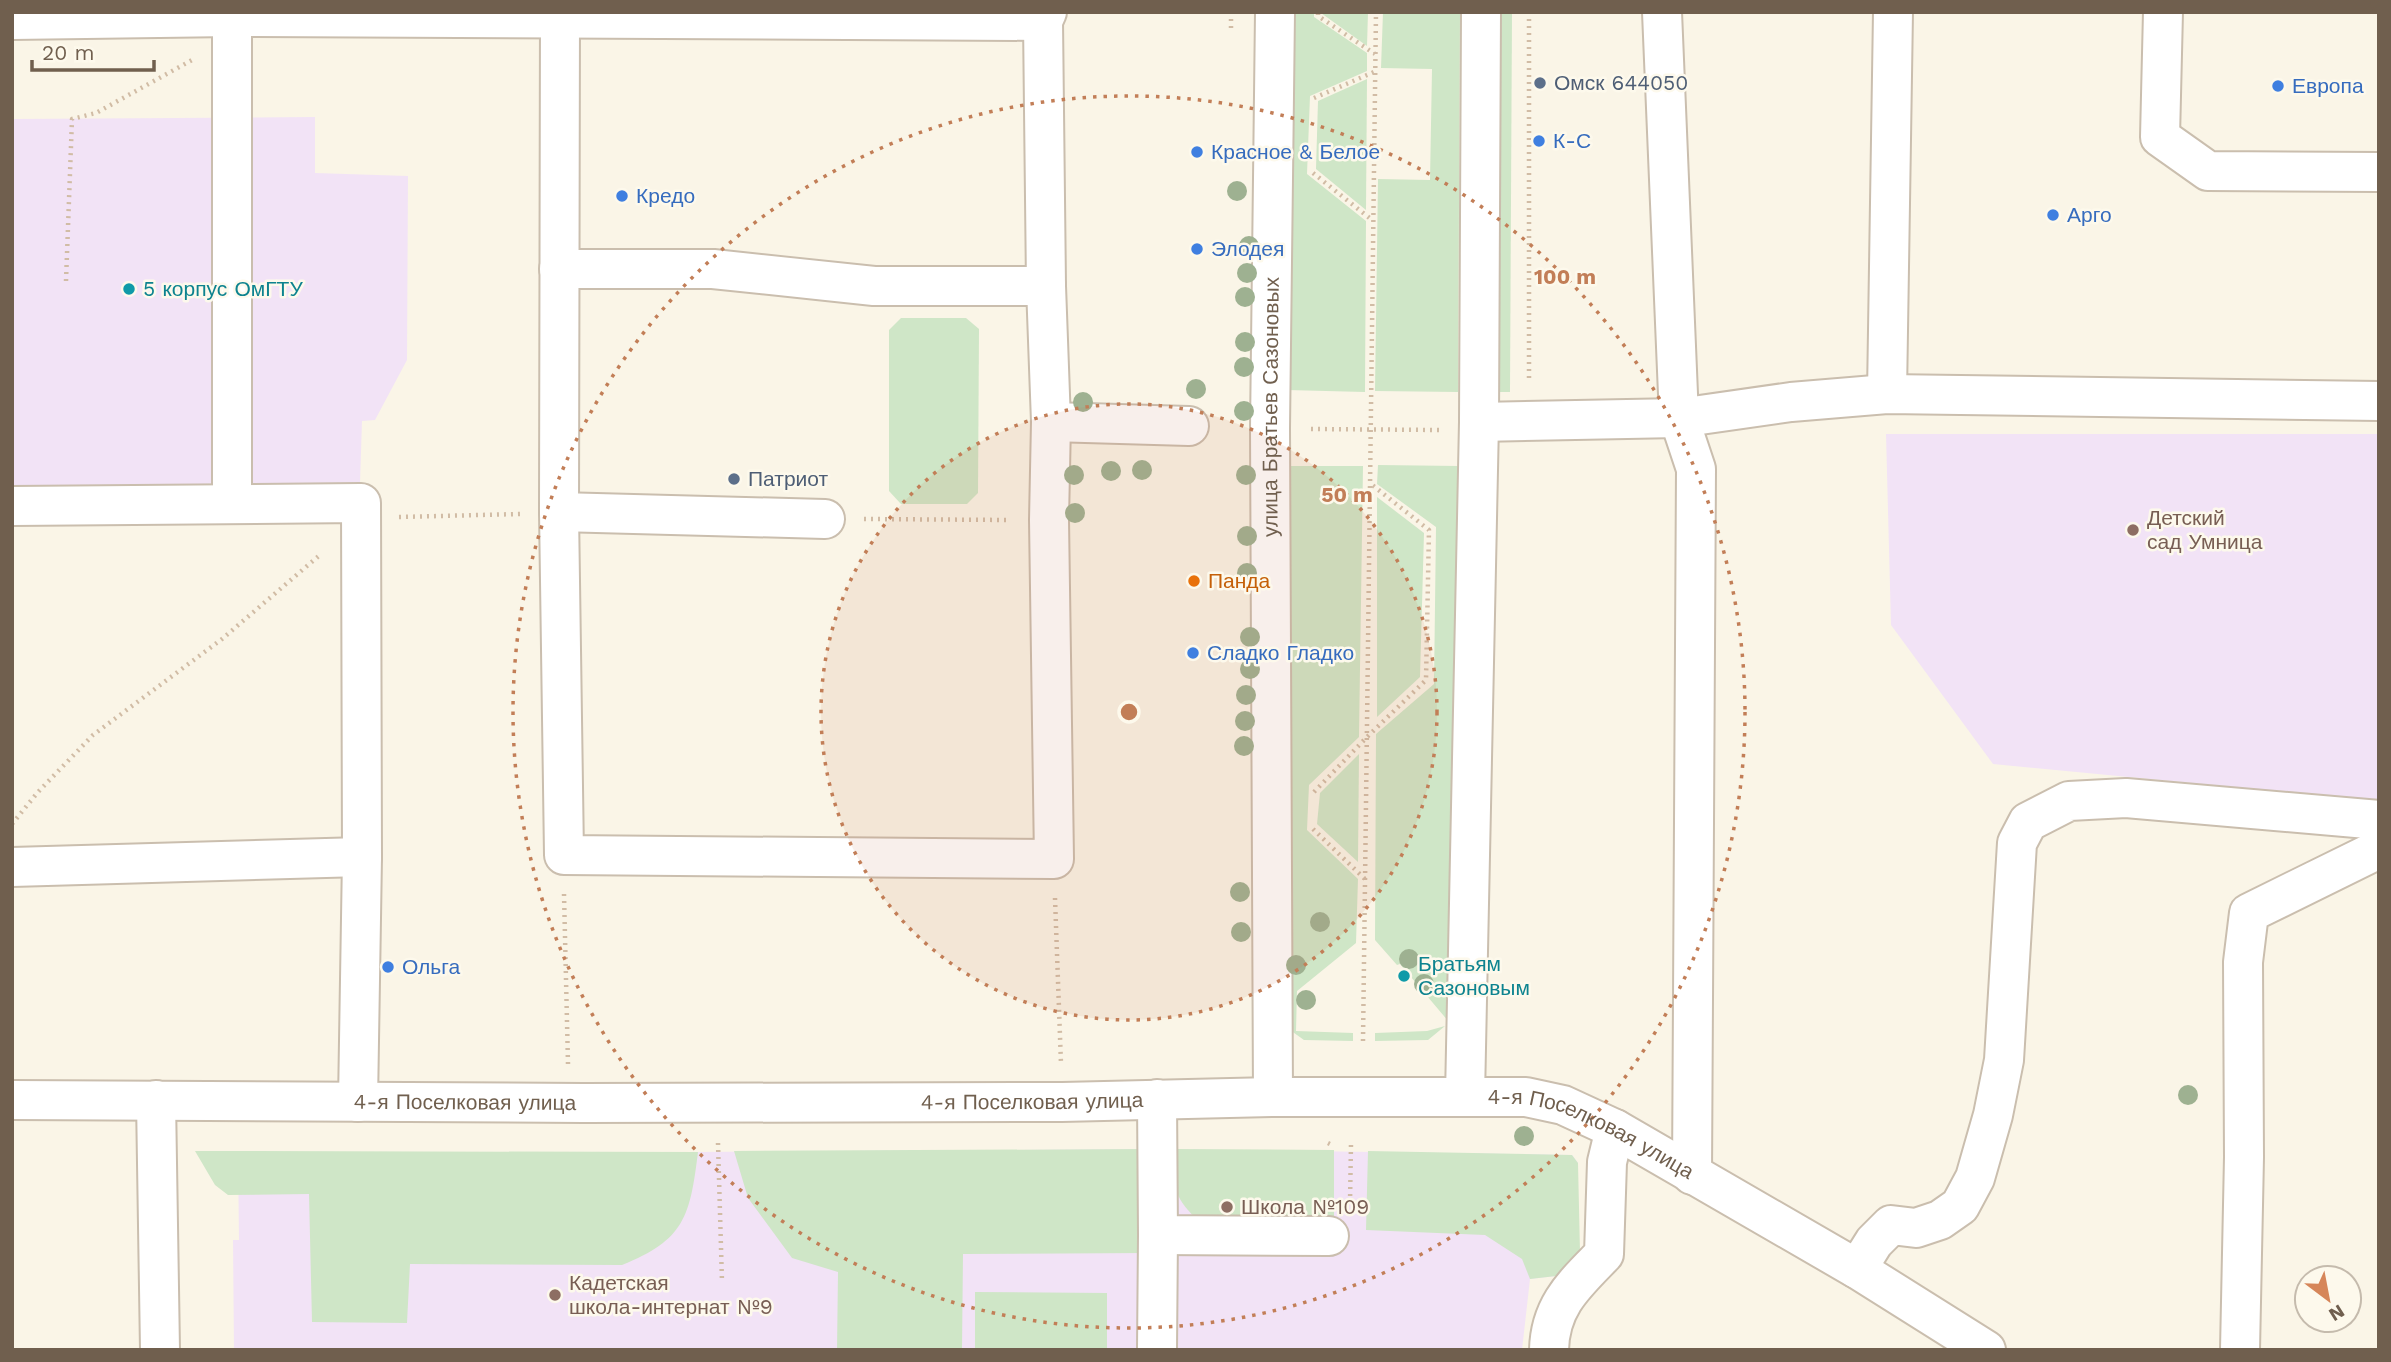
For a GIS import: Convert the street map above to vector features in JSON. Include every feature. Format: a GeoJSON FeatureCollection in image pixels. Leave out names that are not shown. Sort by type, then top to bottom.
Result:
{"type":"FeatureCollection","features":[{"type":"Feature","properties":{"kind":"street","name":"улица Братьев Сазоновых"},"geometry":{"type":"LineString","coordinates":[[1273,1097],[1270,428],[1275,12]]}},
{"type":"Feature","properties":{"kind":"street"},"geometry":{"type":"LineString","coordinates":[[1465,1096],[1478,426],[1481,12]]}},
{"type":"Feature","properties":{"kind":"street"},"geometry":{"type":"LineString","coordinates":[[1662,12],[1679,418],[1696,469],[1692,1175]]}},
{"type":"Feature","properties":{"kind":"street"},"geometry":{"type":"LineString","coordinates":[[1887,394],[1894,12]]}},
{"type":"Feature","properties":{"kind":"street"},"geometry":{"type":"LineString","coordinates":[[2163,12],[2160,137],[2207,171],[2379,172]]}},
{"type":"Feature","properties":{"kind":"street"},"geometry":{"type":"LineString","coordinates":[[12,20],[233,27],[560,16],[1045,17],[1054,859],[564,855],[559,512],[560,16]]}},
{"type":"Feature","properties":{"kind":"street"},"geometry":{"type":"LineString","coordinates":[[232,505],[233,27]]}},
{"type":"Feature","properties":{"kind":"street"},"geometry":{"type":"LineString","coordinates":[[559,269],[712,269],[874,286],[1046,286]]}},
{"type":"Feature","properties":{"kind":"street"},"geometry":{"type":"LineString","coordinates":[[1478,426],[1529,419],[1679,418],[1791,402],[1887,394],[2379,401]]}},
{"type":"Feature","properties":{"kind":"street"},"geometry":{"type":"LineString","coordinates":[[1051,422],[1189,426]]}},
{"type":"Feature","properties":{"kind":"street"},"geometry":{"type":"LineString","coordinates":[[12,506],[361,503],[362,857],[358,1102]]}},
{"type":"Feature","properties":{"kind":"street"},"geometry":{"type":"LineString","coordinates":[[559,512],[825,519]]}},
{"type":"Feature","properties":{"kind":"street"},"geometry":{"type":"LineString","coordinates":[[1857,1269],[1874,1242],[1891,1226],[1916,1228],[1940,1220],[1960,1206],[1975,1178],[1993,1115],[2004,1060],[2017,843],[2028,822],[2069,801],[2126,798],[2379,820]]}},
{"type":"Feature","properties":{"kind":"street"},"geometry":{"type":"LineString","coordinates":[[2240,1350],[2244,1157],[2243,962],[2249,913],[2379,849]]}},
{"type":"Feature","properties":{"kind":"street"},"geometry":{"type":"LineString","coordinates":[[12,867],[362,857]]}},
{"type":"Feature","properties":{"kind":"street","name":"4-я Поселковая улица"},"geometry":{"type":"LineString","coordinates":[[12,1100],[1062,1102],[1273,1097],[1526,1097],[1563,1105],[1615,1129],[1857,1269],[1986,1350]]}},
{"type":"Feature","properties":{"kind":"street"},"geometry":{"type":"LineString","coordinates":[[1157,1099],[1157,1350]]}},
{"type":"Feature","properties":{"kind":"street"},"geometry":{"type":"LineString","coordinates":[[156,1100],[160,1350]]}},
{"type":"Feature","properties":{"kind":"street"},"geometry":{"type":"LineString","coordinates":[[1549,1350],[1549,1335],[1557,1310],[1568,1292],[1604,1254],[1607,1162],[1615,1129]]}},
{"type":"Feature","properties":{"kind":"street"},"geometry":{"type":"LineString","coordinates":[[1158,1235],[1329,1237]]}},
{"type":"Feature","properties":{"kind":"path"},"geometry":{"type":"LineString","coordinates":[[1318,12],[1318,16],[1375,54]]}},
{"type":"Feature","properties":{"kind":"path"},"geometry":{"type":"LineString","coordinates":[[1363,1041],[1376,12]]}},
{"type":"Feature","properties":{"kind":"path"},"geometry":{"type":"LineString","coordinates":[[1528,12],[1529,419]]}},
{"type":"Feature","properties":{"kind":"path"},"geometry":{"type":"LineString","coordinates":[[66,281],[72,119],[96,113],[233,27]]}},
{"type":"Feature","properties":{"kind":"path"},"geometry":{"type":"LineString","coordinates":[[1313,99],[1374,72]]}},
{"type":"Feature","properties":{"kind":"path"},"geometry":{"type":"LineString","coordinates":[[1312,160],[1312,172],[1372,220]]}},
{"type":"Feature","properties":{"kind":"path"},"geometry":{"type":"LineString","coordinates":[[1270,428],[1370,430],[1478,426]]}},
{"type":"Feature","properties":{"kind":"path"},"geometry":{"type":"LineString","coordinates":[[1313,803],[1314,790],[1426,680],[1429,530],[1370,484]]}},
{"type":"Feature","properties":{"kind":"path"},"geometry":{"type":"LineString","coordinates":[[12,824],[37,792],[93,735],[222,639],[320,555],[346,525],[360,519],[559,512]]}},
{"type":"Feature","properties":{"kind":"path"},"geometry":{"type":"LineString","coordinates":[[825,519],[1049,520]]}},
{"type":"Feature","properties":{"kind":"path"},"geometry":{"type":"LineString","coordinates":[[1312,827],[1367,881]]}},
{"type":"Feature","properties":{"kind":"path"},"geometry":{"type":"LineString","coordinates":[[564,855],[568,1065]]}},
{"type":"Feature","properties":{"kind":"path"},"geometry":{"type":"LineString","coordinates":[[1054,859],[1062,1102]]}},
{"type":"Feature","properties":{"kind":"path"},"geometry":{"type":"LineString","coordinates":[[718,1141],[722,1282]]}},
{"type":"Feature","properties":{"kind":"path"},"geometry":{"type":"LineString","coordinates":[[1350,1205],[1351,1144]]}},
{"type":"Feature","properties":{"kind":"shaded area"},"geometry":{"type":"Polygon","coordinates":[[[315,117],[315,173],[408,176],[407,360],[375,420],[362,421],[360,483],[231,483],[12,491],[12,119],[315,117]]]}},
{"type":"Feature","properties":{"kind":"shaded area","name":"Детский сад Умница"},"geometry":{"type":"Polygon","coordinates":[[[1886,434],[2379,434],[2379,801],[1993,764],[1891,625],[1886,434]]]}},
{"type":"Feature","properties":{"kind":"shaded area"},"geometry":{"type":"Polygon","coordinates":[[[1158,1149],[1572,1155],[1578,1163],[1565,1275],[1530,1279],[1522,1350],[234,1350],[233,1240],[239,1240],[238,1152],[1158,1149]]]}},
{"type":"Feature","properties":{"kind":"green space"},"geometry":{"type":"Polygon","coordinates":[[[1289,12],[1314,12],[1314,17],[1367,53],[1367,71],[1310,96],[1307,174],[1366,221],[1365,392],[1287,390],[1289,12]]]}},
{"type":"Feature","properties":{"kind":"green space"},"geometry":{"type":"Polygon","coordinates":[[[1368,12],[1367,46],[1321,13],[1368,12]]]}},
{"type":"Feature","properties":{"kind":"green space"},"geometry":{"type":"Polygon","coordinates":[[[1383,12],[1460,12],[1458,392],[1375,391],[1378,179],[1430,180],[1432,69],[1381,68],[1383,12]]]}},
{"type":"Feature","properties":{"kind":"green space"},"geometry":{"type":"Polygon","coordinates":[[[1492,12],[1512,12],[1510,392],[1489,392],[1492,12]]]}},
{"type":"Feature","properties":{"kind":"green space"},"geometry":{"type":"Polygon","coordinates":[[[1367,79],[1366,210],[1316,169],[1318,101],[1367,79]]]}},
{"type":"Feature","properties":{"kind":"green space"},"geometry":{"type":"Polygon","coordinates":[[[901,318],[966,318],[979,329],[978,493],[967,504],[901,504],[889,491],[889,330],[901,318]]]}},
{"type":"Feature","properties":{"kind":"green space"},"geometry":{"type":"Polygon","coordinates":[[[1378,465],[1459,466],[1449,1022],[1400,964],[1397,965],[1375,940],[1376,734],[1434,684],[1436,527],[1377,484],[1378,465]]]}},
{"type":"Feature","properties":{"kind":"green space"},"geometry":{"type":"Polygon","coordinates":[[[1287,466],[1363,466],[1359,737],[1309,785],[1307,830],[1358,879],[1356,943],[1297,991],[1296,1031],[1353,1033],[1353,1041],[1304,1040],[1290,1030],[1287,466]]]}},
{"type":"Feature","properties":{"kind":"green space"},"geometry":{"type":"Polygon","coordinates":[[[1377,497],[1424,533],[1420,677],[1377,717],[1377,497]]]}},
{"type":"Feature","properties":{"kind":"green space"},"geometry":{"type":"Polygon","coordinates":[[[1359,754],[1358,862],[1317,824],[1320,793],[1359,754]]]}},
{"type":"Feature","properties":{"kind":"green space"},"geometry":{"type":"Polygon","coordinates":[[[1445,1026],[1428,1040],[1375,1041],[1375,1033],[1427,1031],[1445,1026]]]}},
{"type":"Feature","properties":{"kind":"green space"},"geometry":{"type":"Polygon","coordinates":[[[1147,1149],[1148,1253],[963,1254],[962,1350],[837,1350],[838,1272],[792,1258],[748,1198],[734,1151],[1147,1149]]]}},
{"type":"Feature","properties":{"kind":"green space"},"geometry":{"type":"Polygon","coordinates":[[[1173,1149],[1334,1150],[1334,1227],[1204,1226],[1186,1208],[1177,1192],[1173,1174],[1173,1149]]]}},
{"type":"Feature","properties":{"kind":"green space"},"geometry":{"type":"Polygon","coordinates":[[[195,1151],[698,1152],[692,1193],[681,1223],[672,1235],[643,1256],[622,1265],[410,1264],[407,1323],[312,1322],[309,1194],[228,1195],[215,1185],[195,1151]]]}},
{"type":"Feature","properties":{"kind":"green space"},"geometry":{"type":"Polygon","coordinates":[[[1368,1151],[1572,1155],[1578,1163],[1580,1252],[1565,1275],[1530,1279],[1522,1259],[1485,1235],[1366,1230],[1368,1151]]]}},
{"type":"Feature","properties":{"kind":"green space"},"geometry":{"type":"Polygon","coordinates":[[[975,1292],[1107,1293],[1107,1350],[975,1350],[975,1292]]]}},
{"type":"Feature","properties":{"kind":"place","name":"Омск 644050"},"geometry":{"type":"Point","coordinates":[1540,83]}},
{"type":"Feature","properties":{"kind":"place","name":"Европа"},"geometry":{"type":"Point","coordinates":[2278,86]}},
{"type":"Feature","properties":{"kind":"place","name":"К-С"},"geometry":{"type":"Point","coordinates":[1539,141]}},
{"type":"Feature","properties":{"kind":"place","name":"Красное & Белое"},"geometry":{"type":"Point","coordinates":[1197,152]}},
{"type":"Feature","properties":{"kind":"place","name":"Кредо"},"geometry":{"type":"Point","coordinates":[622,196]}},
{"type":"Feature","properties":{"kind":"place","name":"Арго"},"geometry":{"type":"Point","coordinates":[2053,215]}},
{"type":"Feature","properties":{"kind":"place","name":"Элодея"},"geometry":{"type":"Point","coordinates":[1197,249]}},
{"type":"Feature","properties":{"kind":"place","name":"5 корпус ОмГТУ"},"geometry":{"type":"Point","coordinates":[129,289]}},
{"type":"Feature","properties":{"kind":"place","name":"Патриот"},"geometry":{"type":"Point","coordinates":[734,479]}},
{"type":"Feature","properties":{"kind":"place","name":"Детский сад Умница"},"geometry":{"type":"Point","coordinates":[2133,530]}},
{"type":"Feature","properties":{"kind":"place","name":"Панда"},"geometry":{"type":"Point","coordinates":[1194,581]}},
{"type":"Feature","properties":{"kind":"place","name":"Сладко Гладко"},"geometry":{"type":"Point","coordinates":[1193,653]}},
{"type":"Feature","properties":{"kind":"place","name":"Ольга"},"geometry":{"type":"Point","coordinates":[388,967]}},
{"type":"Feature","properties":{"kind":"place","name":"Братьям Сазоновым"},"geometry":{"type":"Point","coordinates":[1404,976]}},
{"type":"Feature","properties":{"kind":"place","name":"Школа №109"},"geometry":{"type":"Point","coordinates":[1227,1207]}},
{"type":"Feature","properties":{"kind":"place","name":"Кадетская школа-интернат №9"},"geometry":{"type":"Point","coordinates":[555,1295]}}]}
